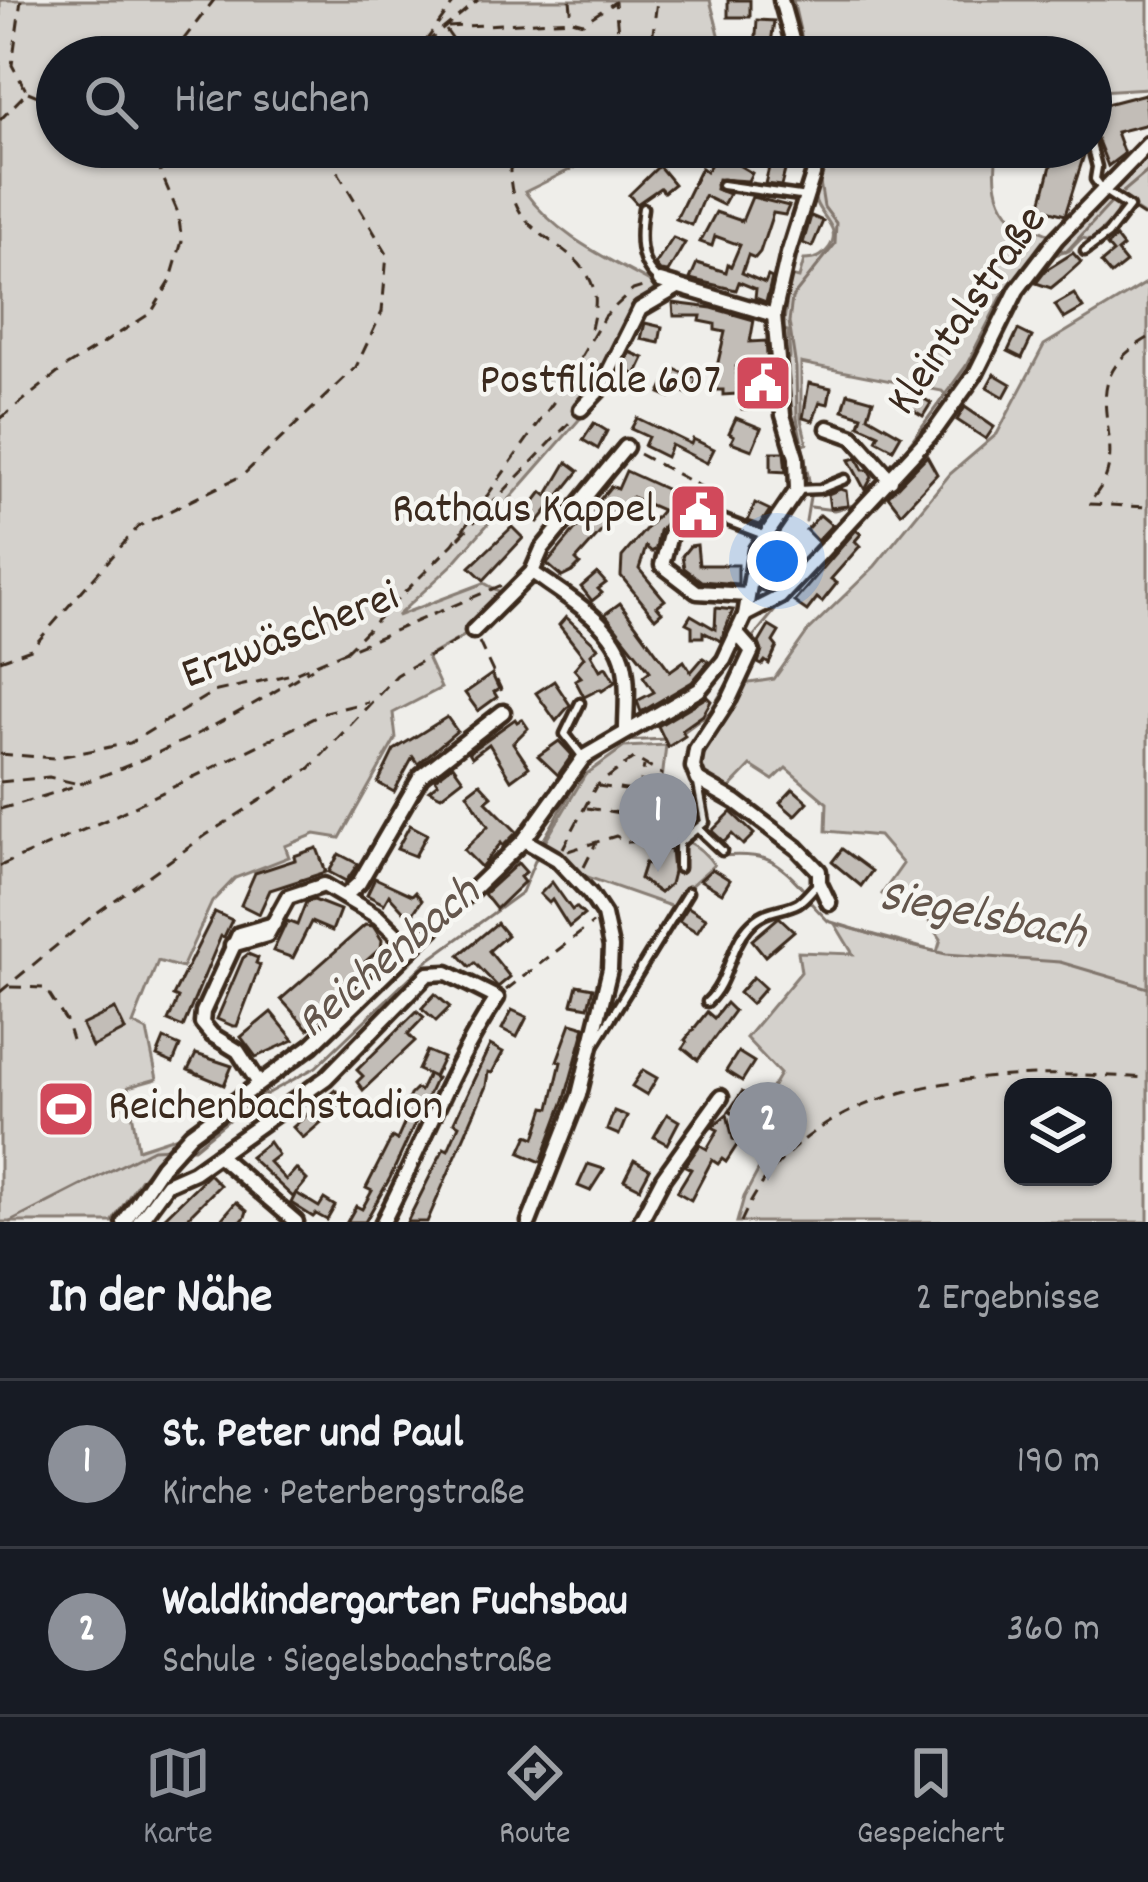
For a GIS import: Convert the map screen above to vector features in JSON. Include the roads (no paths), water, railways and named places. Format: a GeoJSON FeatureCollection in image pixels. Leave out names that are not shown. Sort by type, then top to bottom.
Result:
{"type":"FeatureCollection","features":[{"type":"Feature","properties":{"kind":"street"},"geometry":{"type":"LineString","coordinates":[[781,0],[791,36]]}},
{"type":"Feature","properties":{"kind":"street","name":"Kleintalstraße"},"geometry":{"type":"LineString","coordinates":[[745,615],[780,597],[957,403],[1017,290],[1056,239],[1148,144]]}},
{"type":"Feature","properties":{"kind":"street"},"geometry":{"type":"LineString","coordinates":[[124,1222],[186,1140],[312,1045],[411,949],[534,845],[584,757],[699,690],[743,641],[751,565],[765,536],[802,489],[783,415],[774,315],[814,168]]}},
{"type":"Feature","properties":{"kind":"street"},"geometry":{"type":"LineString","coordinates":[[660,281],[774,315]]}},
{"type":"Feature","properties":{"kind":"street"},"geometry":{"type":"LineString","coordinates":[[581,409],[600,389],[640,309],[676,288]]}},
{"type":"Feature","properties":{"kind":"street"},"geometry":{"type":"LineString","coordinates":[[828,428],[853,436],[891,480]]}},
{"type":"Feature","properties":{"kind":"street"},"geometry":{"type":"LineString","coordinates":[[473,632],[532,572],[542,549],[626,447]]}},
{"type":"Feature","properties":{"kind":"street"},"geometry":{"type":"LineString","coordinates":[[670,535],[662,565],[697,592],[748,595]]}},
{"type":"Feature","properties":{"kind":"street"},"geometry":{"type":"LineString","coordinates":[[532,572],[612,637],[625,668],[626,730]]}},
{"type":"Feature","properties":{"kind":"street"},"geometry":{"type":"LineString","coordinates":[[743,641],[752,651],[730,698],[696,750],[693,767],[698,780],[797,848],[819,871],[829,903]]}},
{"type":"Feature","properties":{"kind":"street"},"geometry":{"type":"LineString","coordinates":[[345,896],[359,883],[421,776],[503,712]]}},
{"type":"Feature","properties":{"kind":"street"},"geometry":{"type":"LineString","coordinates":[[529,1222],[575,1106],[610,969],[611,947],[604,915],[590,894],[534,845]]}},
{"type":"Feature","properties":{"kind":"street"},"geometry":{"type":"LineString","coordinates":[[258,1082],[238,1051],[202,1023],[239,934],[274,924],[288,897],[324,885],[378,917],[411,949]]}},
{"type":"Feature","properties":{"kind":"street"},"geometry":{"type":"LineString","coordinates":[[139,1222],[167,1184],[218,1156],[326,1078],[428,974],[446,973],[497,998],[454,1065],[417,1158],[382,1222]]}},
{"type":"Feature","properties":{"kind":"street"},"geometry":{"type":"LineString","coordinates":[[640,1222],[663,1178],[721,1097]]}},
{"type":"Feature","properties":{"kind":"street"},"geometry":{"type":"LineString","coordinates":[[218,1156],[296,1222]]}},
{"type":"Feature","properties":{"kind":"lane"},"geometry":{"type":"LineString","coordinates":[[1085,250],[1108,234],[1129,208],[1103,190],[1095,179],[1097,168]]}},
{"type":"Feature","properties":{"kind":"lane"},"geometry":{"type":"LineString","coordinates":[[722,185],[807,197]]}},
{"type":"Feature","properties":{"kind":"lane"},"geometry":{"type":"LineString","coordinates":[[643,208],[640,249],[647,269],[660,281]]}},
{"type":"Feature","properties":{"kind":"lane"},"geometry":{"type":"LineString","coordinates":[[802,489],[818,489],[845,479]]}},
{"type":"Feature","properties":{"kind":"lane"},"geometry":{"type":"LineString","coordinates":[[717,517],[765,536]]}},
{"type":"Feature","properties":{"kind":"lane"},"geometry":{"type":"LineString","coordinates":[[580,703],[565,734],[584,757]]}},
{"type":"Feature","properties":{"kind":"lane"},"geometry":{"type":"LineString","coordinates":[[679,868],[679,843],[705,822],[698,780]]}},
{"type":"Feature","properties":{"kind":"lane"},"geometry":{"type":"LineString","coordinates":[[700,830],[722,850]]}},
{"type":"Feature","properties":{"kind":"lane"},"geometry":{"type":"LineString","coordinates":[[707,1002],[718,990],[750,924],[777,907],[798,903],[819,882]]}},
{"type":"Feature","properties":{"kind":"lane"},"geometry":{"type":"LineString","coordinates":[[592,1048],[688,892]]}},
{"type":"Feature","properties":{"kind":"waterway","name":"Reichenbach"},"geometry":{"type":"LineString","coordinates":[[793,0],[801,36]]}},
{"type":"Feature","properties":{"kind":"waterway","name":"Reichenbach"},"geometry":{"type":"LineString","coordinates":[[806,521],[811,491],[797,418],[789,322],[792,298],[835,244],[836,223],[824,207],[820,182],[825,168]]}},
{"type":"Feature","properties":{"kind":"waterway"},"geometry":{"type":"LineString","coordinates":[[1123,192],[1148,171]]}},
{"type":"Feature","properties":{"kind":"waterway"},"geometry":{"type":"LineString","coordinates":[[1058,249],[1066,252],[1111,203]]}},
{"type":"Feature","properties":{"kind":"waterway"},"geometry":{"type":"LineString","coordinates":[[900,457],[966,366],[1003,294],[1043,244]]}},
{"type":"Feature","properties":{"kind":"waterway"},"geometry":{"type":"LineString","coordinates":[[811,507],[834,510],[858,504]]}},
{"type":"Feature","properties":{"kind":"waterway","name":"Reichenbach"},"geometry":{"type":"LineString","coordinates":[[753,637],[777,608]]}},
{"type":"Feature","properties":{"kind":"waterway","name":"Reichenbach"},"geometry":{"type":"LineString","coordinates":[[682,733],[709,713],[743,658]]}},
{"type":"Feature","properties":{"kind":"waterway","name":"Reichenbach"},"geometry":{"type":"LineString","coordinates":[[543,841],[583,771],[623,741],[667,739]]}},
{"type":"Feature","properties":{"kind":"waterway","name":"Reichenbach"},"geometry":{"type":"LineString","coordinates":[[187,1148],[194,1148],[247,1105],[316,1067],[426,962],[522,892],[537,856]]}},
{"type":"Feature","properties":{"kind":"waterway","name":"Siegelsbach"},"geometry":{"type":"LineString","coordinates":[[721,856],[766,859],[802,888]]}},
{"type":"Feature","properties":{"kind":"waterway","name":"Siegelsbach"},"geometry":{"type":"LineString","coordinates":[[810,902],[828,921],[903,944],[946,954],[1060,962],[1148,988]]}},
{"type":"Feature","properties":{"kind":"waterway","name":"Reichenbach"},"geometry":{"type":"LineString","coordinates":[[10,1222],[153,1149],[172,1148]]}},
{"type":"Feature","properties":{"kind":"place","name":"Postfiliale 607"},"geometry":{"type":"Point","coordinates":[763,383]}},
{"type":"Feature","properties":{"kind":"place","name":"Rathaus Kappel"},"geometry":{"type":"Point","coordinates":[698,512]}},
{"type":"Feature","properties":{"kind":"place","name":"St. Peter und Paul"},"geometry":{"type":"Point","coordinates":[658,872]}},
{"type":"Feature","properties":{"kind":"place","name":"Reichenbachstadion"},"geometry":{"type":"Point","coordinates":[66,1109]}},
{"type":"Feature","properties":{"kind":"place","name":"Waldkindergarten Fuchsbau"},"geometry":{"type":"Point","coordinates":[768,1181]}}]}
